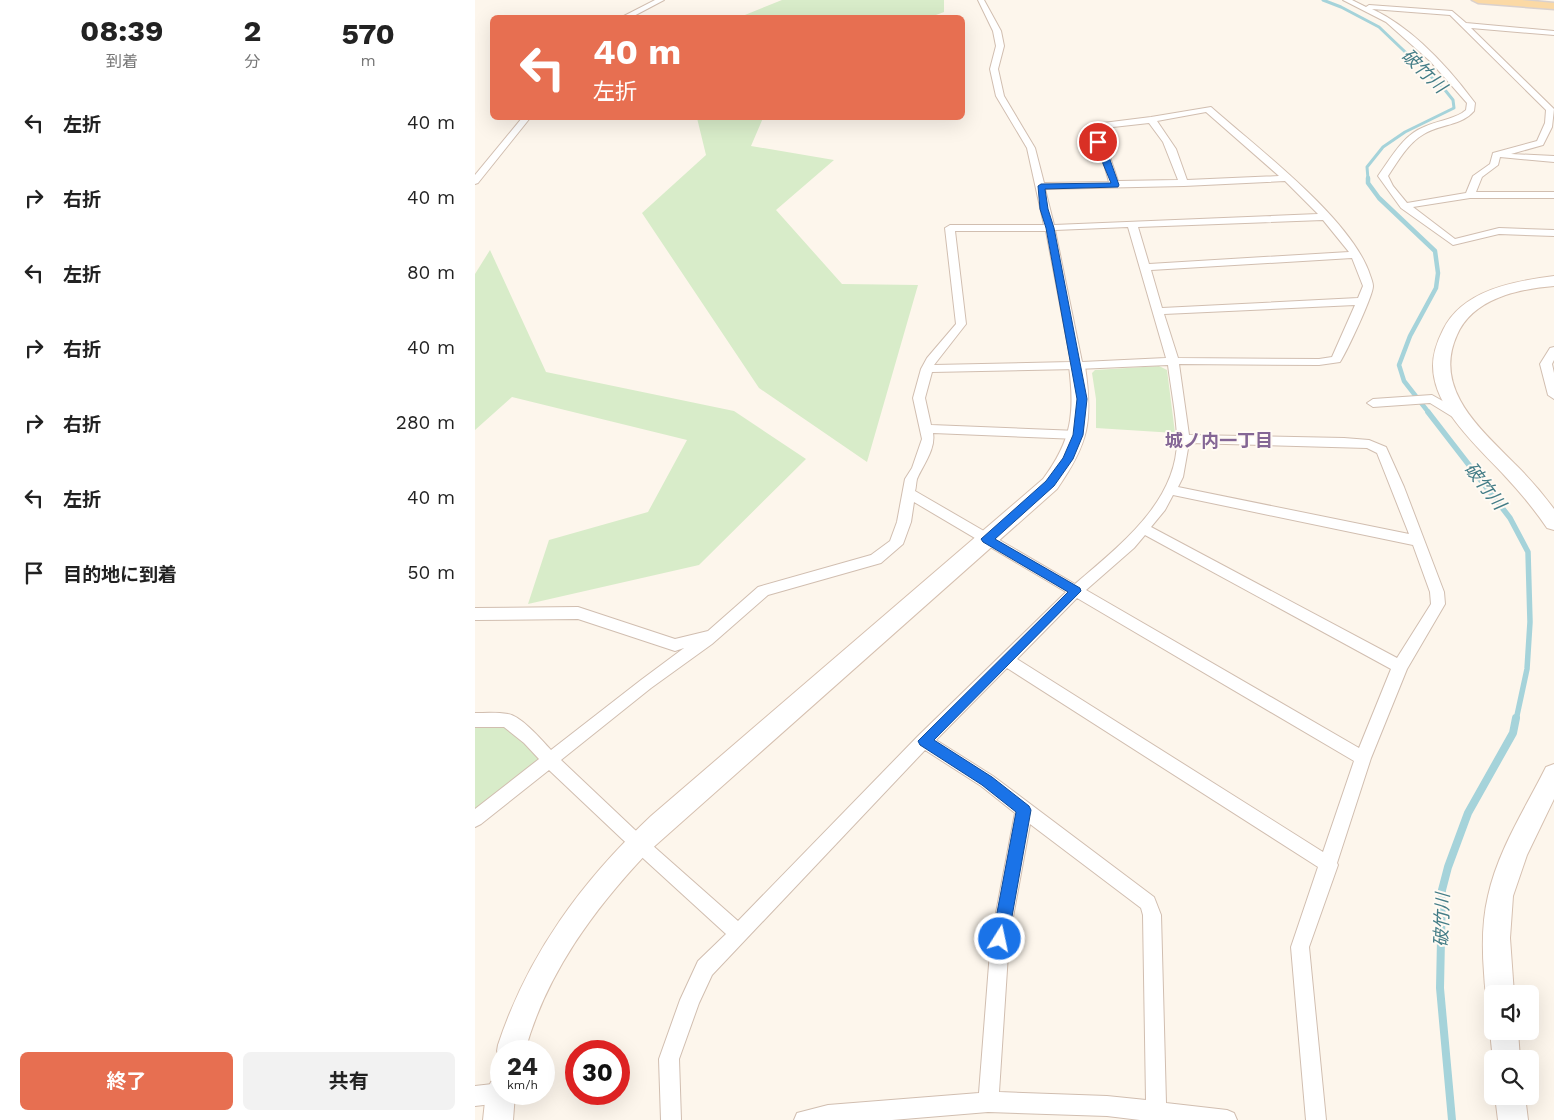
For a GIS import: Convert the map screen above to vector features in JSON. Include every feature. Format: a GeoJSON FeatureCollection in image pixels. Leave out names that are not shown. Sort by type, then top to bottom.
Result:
{"type":"FeatureCollection","features":[{"type":"Feature","properties":{"kind":"main road"},"geometry":{"type":"LineString","coordinates":[[1478,0],[1554,6]]}},
{"type":"Feature","properties":{"kind":"street"},"geometry":{"type":"LineString","coordinates":[[629,15],[661,0]]}},
{"type":"Feature","properties":{"kind":"street"},"geometry":{"type":"LineString","coordinates":[[514,1040],[541,975],[569,926],[596,889],[638,844],[1050,484],[1067,459],[1078,435],[1082,399],[1041,186],[1031,148],[1000,96],[994,69],[1000,46],[997,31],[981,0]]}},
{"type":"Feature","properties":{"kind":"street"},"geometry":{"type":"LineString","coordinates":[[1346,0],[1389,20],[1433,59],[1471,103],[1470,111],[1464,118],[1421,132],[1397,156],[1383,176],[1390,192],[1404,206],[1453,242],[1499,231],[1554,233]]}},
{"type":"Feature","properties":{"kind":"street"},"geometry":{"type":"LineString","coordinates":[[1363,7],[1452,13],[1550,109],[1546,132],[1539,143],[1496,155]]}},
{"type":"Feature","properties":{"kind":"street"},"geometry":{"type":"LineString","coordinates":[[1465,25],[1554,33]]}},
{"type":"Feature","properties":{"kind":"street"},"geometry":{"type":"LineString","coordinates":[[1538,32],[1554,42]]}},
{"type":"Feature","properties":{"kind":"street"},"geometry":{"type":"LineString","coordinates":[[927,369],[1077,366],[1173,361],[1319,362],[1336,360],[1368,286],[1361,264],[1326,217],[1287,178],[1208,109],[1151,120],[1090,127],[1106,157],[1115,185]]}},
{"type":"Feature","properties":{"kind":"street"},"geometry":{"type":"LineString","coordinates":[[475,181],[524,120]]}},
{"type":"Feature","properties":{"kind":"street"},"geometry":{"type":"LineString","coordinates":[[1151,120],[1163,132],[1174,151],[1184,183]]}},
{"type":"Feature","properties":{"kind":"street"},"geometry":{"type":"LineString","coordinates":[[1496,155],[1554,158]]}},
{"type":"Feature","properties":{"kind":"street"},"geometry":{"type":"LineString","coordinates":[[1470,195],[1478,176],[1494,165],[1496,155]]}},
{"type":"Feature","properties":{"kind":"street"},"geometry":{"type":"LineString","coordinates":[[1041,186],[1184,183],[1287,178]]}},
{"type":"Feature","properties":{"kind":"street"},"geometry":{"type":"LineString","coordinates":[[1404,206],[1470,195],[1554,195]]}},
{"type":"Feature","properties":{"kind":"street"},"geometry":{"type":"LineString","coordinates":[[475,819],[646,684],[713,635],[763,590],[876,559],[896,544],[904,522],[911,479],[928,439],[919,398],[927,369],[931,360],[961,324],[950,228],[1050,228],[1326,217]]}},
{"type":"Feature","properties":{"kind":"street"},"geometry":{"type":"LineString","coordinates":[[671,1120],[669,1059],[690,1000],[705,968],[737,932],[924,741],[1076,591],[1129,545],[1160,507],[1177,477],[1183,439],[1173,361],[1132,224]]}},
{"type":"Feature","properties":{"kind":"street"},"geometry":{"type":"LineString","coordinates":[[1145,267],[1355,255]]}},
{"type":"Feature","properties":{"kind":"street"},"geometry":{"type":"LineString","coordinates":[[1554,281],[1533,283],[1491,296],[1470,307],[1457,319],[1445,338],[1441,355],[1441,376],[1447,395],[1460,416],[1540,503],[1554,523]]}},
{"type":"Feature","properties":{"kind":"street"},"geometry":{"type":"LineString","coordinates":[[1158,311],[1363,301]]}},
{"type":"Feature","properties":{"kind":"street"},"geometry":{"type":"LineString","coordinates":[[1554,350],[1550,365],[1554,396]]}},
{"type":"Feature","properties":{"kind":"street"},"geometry":{"type":"LineString","coordinates":[[1373,402],[1432,399],[1460,416]]}},
{"type":"Feature","properties":{"kind":"street"},"geometry":{"type":"LineString","coordinates":[[927,429],[1078,435]]}},
{"type":"Feature","properties":{"kind":"street"},"geometry":{"type":"LineString","coordinates":[[1183,439],[1369,444],[1382,450],[1398,487],[1437,592],[1437,604],[1400,667],[1363,758],[1300,947],[1316,1120]]}},
{"type":"Feature","properties":{"kind":"street"},"geometry":{"type":"LineString","coordinates":[[1169,490],[1418,541]]}},
{"type":"Feature","properties":{"kind":"street"},"geometry":{"type":"LineString","coordinates":[[908,493],[1363,758]]}},
{"type":"Feature","properties":{"kind":"street"},"geometry":{"type":"LineString","coordinates":[[1143,528],[1400,667]]}},
{"type":"Feature","properties":{"kind":"street"},"geometry":{"type":"LineString","coordinates":[[475,614],[578,613],[675,645],[713,635]]}},
{"type":"Feature","properties":{"kind":"street"},"geometry":{"type":"LineString","coordinates":[[1006,660],[1329,864]]}},
{"type":"Feature","properties":{"kind":"street"},"geometry":{"type":"LineString","coordinates":[[475,720],[507,720],[530,738],[550,760],[638,844],[737,932]]}},
{"type":"Feature","properties":{"kind":"street"},"geometry":{"type":"LineString","coordinates":[[924,741],[987,781],[1148,903],[1152,915],[1156,1111]]}},
{"type":"Feature","properties":{"kind":"street"},"geometry":{"type":"LineString","coordinates":[[1499,985],[1495,955],[1503,884],[1515,851],[1534,817],[1554,774]]}},
{"type":"Feature","properties":{"kind":"street"},"geometry":{"type":"LineString","coordinates":[[988,1102],[1000,939],[1024,810]]}},
{"type":"Feature","properties":{"kind":"street"},"geometry":{"type":"LineString","coordinates":[[475,1096],[490,1094]]}},
{"type":"Feature","properties":{"kind":"street"},"geometry":{"type":"LineString","coordinates":[[804,1120],[828,1115],[988,1102],[1107,1106],[1227,1120]]}},
{"type":"Feature","properties":{"kind":"street"},"geometry":{"type":"LineString","coordinates":[[498,1120],[500,1105]]}},
{"type":"Feature","properties":{"kind":"street"},"geometry":{"type":"LineString","coordinates":[[1511,1105],[1513,1120]]}},
{"type":"Feature","properties":{"kind":"green space"},"geometry":{"type":"Polygon","coordinates":[[[782,0],[944,0],[944,12],[936,15],[745,15],[782,0]]]}},
{"type":"Feature","properties":{"kind":"green space"},"geometry":{"type":"Polygon","coordinates":[[[697,120],[762,120],[751,146],[834,160],[776,210],[842,284],[918,285],[867,462],[759,388],[642,213],[706,155],[697,120]]]}},
{"type":"Feature","properties":{"kind":"green space"},"geometry":{"type":"Polygon","coordinates":[[[490,250],[546,372],[734,411],[806,459],[699,565],[528,604],[549,540],[648,512],[687,440],[512,397],[475,430],[475,274],[490,250]]]}},
{"type":"Feature","properties":{"kind":"green space"},"geometry":{"type":"Polygon","coordinates":[[[1159,366],[1167,370],[1175,433],[1096,428],[1096,399],[1092,373],[1095,370],[1159,366]]]}},
{"type":"Feature","properties":{"kind":"green space"},"geometry":{"type":"Polygon","coordinates":[[[475,720],[507,720],[550,760],[475,819],[475,720]]]}},
{"type":"Feature","properties":{"kind":"waterway","name":"破竹川"},"geometry":{"type":"LineString","coordinates":[[1323,0],[1341,7],[1379,27],[1445,90],[1453,100],[1454,108],[1405,132],[1383,147],[1367,167],[1368,179]]}},
{"type":"Feature","properties":{"kind":"waterway","name":"破竹川"},"geometry":{"type":"LineString","coordinates":[[1368,179],[1368,183],[1379,198],[1435,251],[1438,273],[1436,288],[1410,336],[1399,365],[1404,381],[1429,413]]}},
{"type":"Feature","properties":{"kind":"waterway","name":"破竹川"},"geometry":{"type":"LineString","coordinates":[[1428,412],[1510,518],[1528,552],[1530,622],[1527,669],[1516,720]]}},
{"type":"Feature","properties":{"kind":"waterway","name":"破竹川"},"geometry":{"type":"LineString","coordinates":[[1452,1120],[1440,988],[1442,890],[1448,867],[1468,813],[1513,733],[1516,718]]}},
{"type":"Feature","properties":{"kind":"district","name":"城ノ内一丁目"},"geometry":{"type":"Point","coordinates":[1219,441]}},
{"type":"Feature","properties":{"kind":"route"},"geometry":{"type":"LineString","coordinates":[[1000,939],[1024,810],[987,781],[924,741],[1076,591],[987,539],[1050,484],[1067,459],[1081,425],[1082,399],[1077,366],[1050,228],[1044,209],[1041,186],[1115,185],[1106,157],[1098,142]]}}]}
